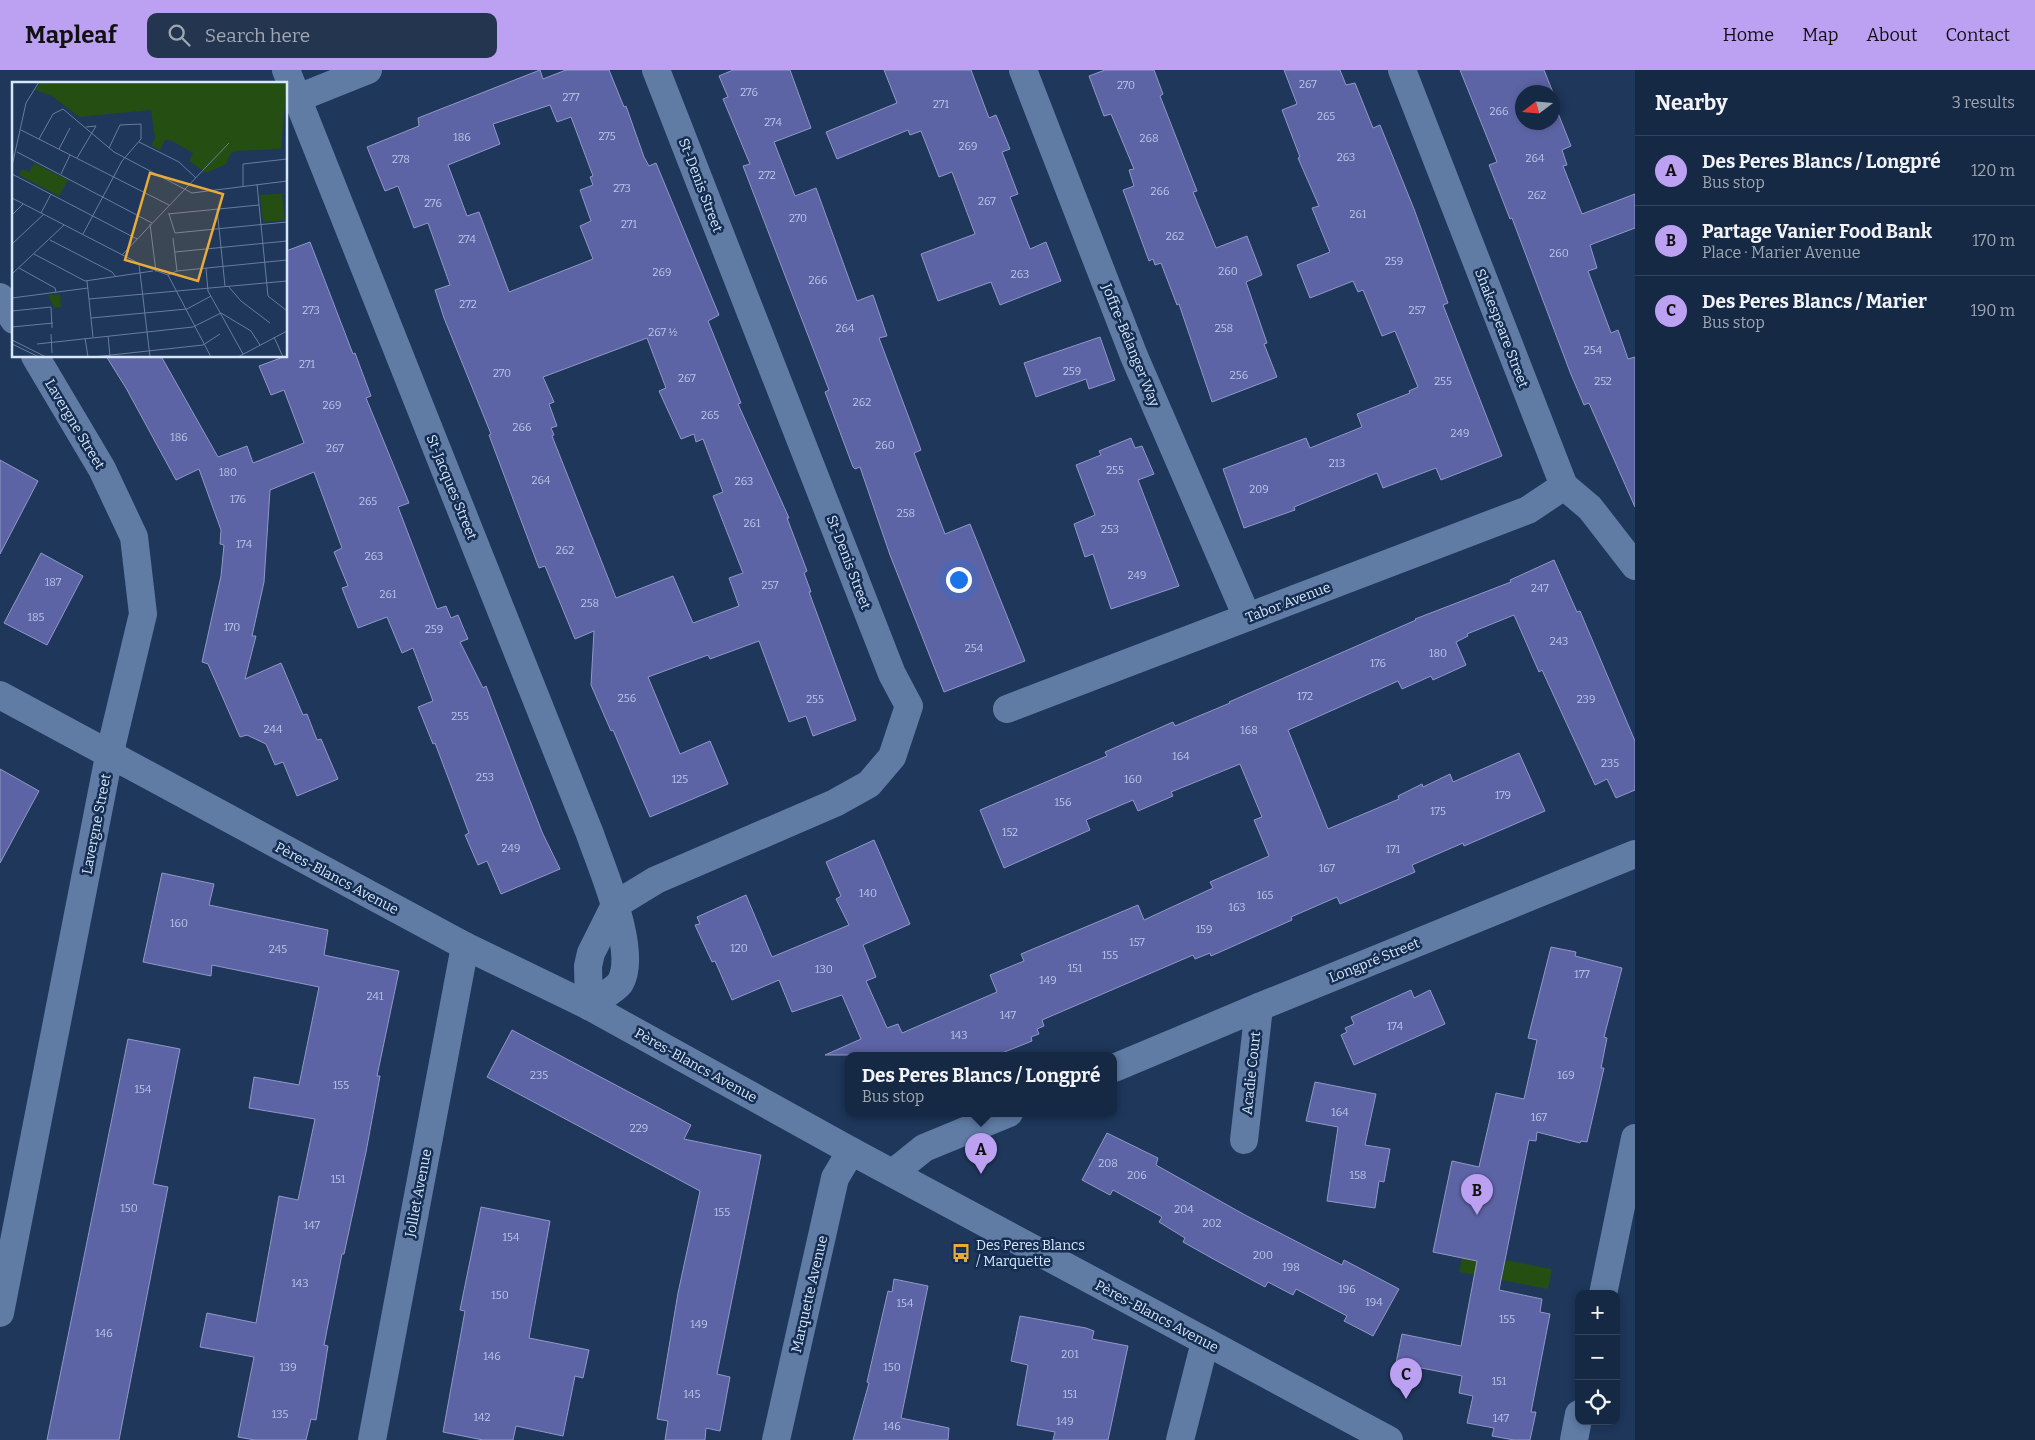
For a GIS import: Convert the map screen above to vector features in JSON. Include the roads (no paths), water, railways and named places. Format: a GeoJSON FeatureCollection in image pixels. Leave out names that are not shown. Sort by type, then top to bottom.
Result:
{"type":"FeatureCollection","features":[{"type":"Feature","properties":{"kind":"street","name":"St-Jacques Street"},"geometry":{"type":"LineString","coordinates":[[286,70],[590,834],[615,905],[624,938],[625,962],[619,983],[589,1006]]}},
{"type":"Feature","properties":{"kind":"street"},"geometry":{"type":"LineString","coordinates":[[298,98],[368,70]]}},
{"type":"Feature","properties":{"kind":"street","name":"St-Denis Street"},"geometry":{"type":"LineString","coordinates":[[615,905],[656,880],[836,802],[869,784],[892,757],[909,706],[892,674],[656,70]]}},
{"type":"Feature","properties":{"kind":"street","name":"Joffre-Bélanger Way"},"geometry":{"type":"LineString","coordinates":[[1023,70],[1134,356],[1247,617]]}},
{"type":"Feature","properties":{"kind":"street","name":"Shakespeare Street"},"geometry":{"type":"LineString","coordinates":[[1402,70],[1564,486],[1590,508],[1635,566]]}},
{"type":"Feature","properties":{"kind":"street"},"geometry":{"type":"LineString","coordinates":[[0,296],[12,317]]}},
{"type":"Feature","properties":{"kind":"street","name":"Lavergne Street"},"geometry":{"type":"LineString","coordinates":[[0,1313],[109,756],[143,614],[134,537],[102,469],[36,358]]}},
{"type":"Feature","properties":{"kind":"street","name":"Tabor Avenue"},"geometry":{"type":"LineString","coordinates":[[1007,709],[1528,510],[1564,486]]}},
{"type":"Feature","properties":{"kind":"street","name":"Pères-Blancs Avenue"},"geometry":{"type":"LineString","coordinates":[[0,695],[109,756],[465,946],[589,1006],[851,1151],[1389,1440]]}},
{"type":"Feature","properties":{"kind":"street","name":"Longpré Street"},"geometry":{"type":"LineString","coordinates":[[1117,1067],[1259,1006],[1635,854]]}},
{"type":"Feature","properties":{"kind":"street","name":"Jolliet Avenue"},"geometry":{"type":"LineString","coordinates":[[372,1440],[465,946]]}},
{"type":"Feature","properties":{"kind":"street","name":"Acadie Court"},"geometry":{"type":"LineString","coordinates":[[1244,1140],[1259,1006]]}},
{"type":"Feature","properties":{"kind":"street"},"geometry":{"type":"LineString","coordinates":[[892,1173],[924,1148],[999,1117]]}},
{"type":"Feature","properties":{"kind":"street"},"geometry":{"type":"LineString","coordinates":[[1603,1290],[1631,1167],[1635,1138]]}},
{"type":"Feature","properties":{"kind":"street","name":"Marquette Avenue"},"geometry":{"type":"LineString","coordinates":[[776,1440],[835,1178],[851,1151]]}},
{"type":"Feature","properties":{"kind":"street"},"geometry":{"type":"LineString","coordinates":[[1180,1440],[1205,1342]]}},
{"type":"Feature","properties":{"kind":"street"},"geometry":{"type":"LineString","coordinates":[[1574,1440],[1577,1425]]}},
{"type":"Feature","properties":{"kind":"place","name":"Des Peres Blancs / Longpré"},"geometry":{"type":"Point","coordinates":[981,1174]}},
{"type":"Feature","properties":{"kind":"place","name":"Partage Vanier Food Bank"},"geometry":{"type":"Point","coordinates":[1477,1215]}},
{"type":"Feature","properties":{"kind":"place","name":"Des Peres Blancs / Marquette"},"geometry":{"type":"Point","coordinates":[961,1253]}},
{"type":"Feature","properties":{"kind":"place","name":"Des Peres Blancs / Marier"},"geometry":{"type":"Point","coordinates":[1406,1399]}}]}
